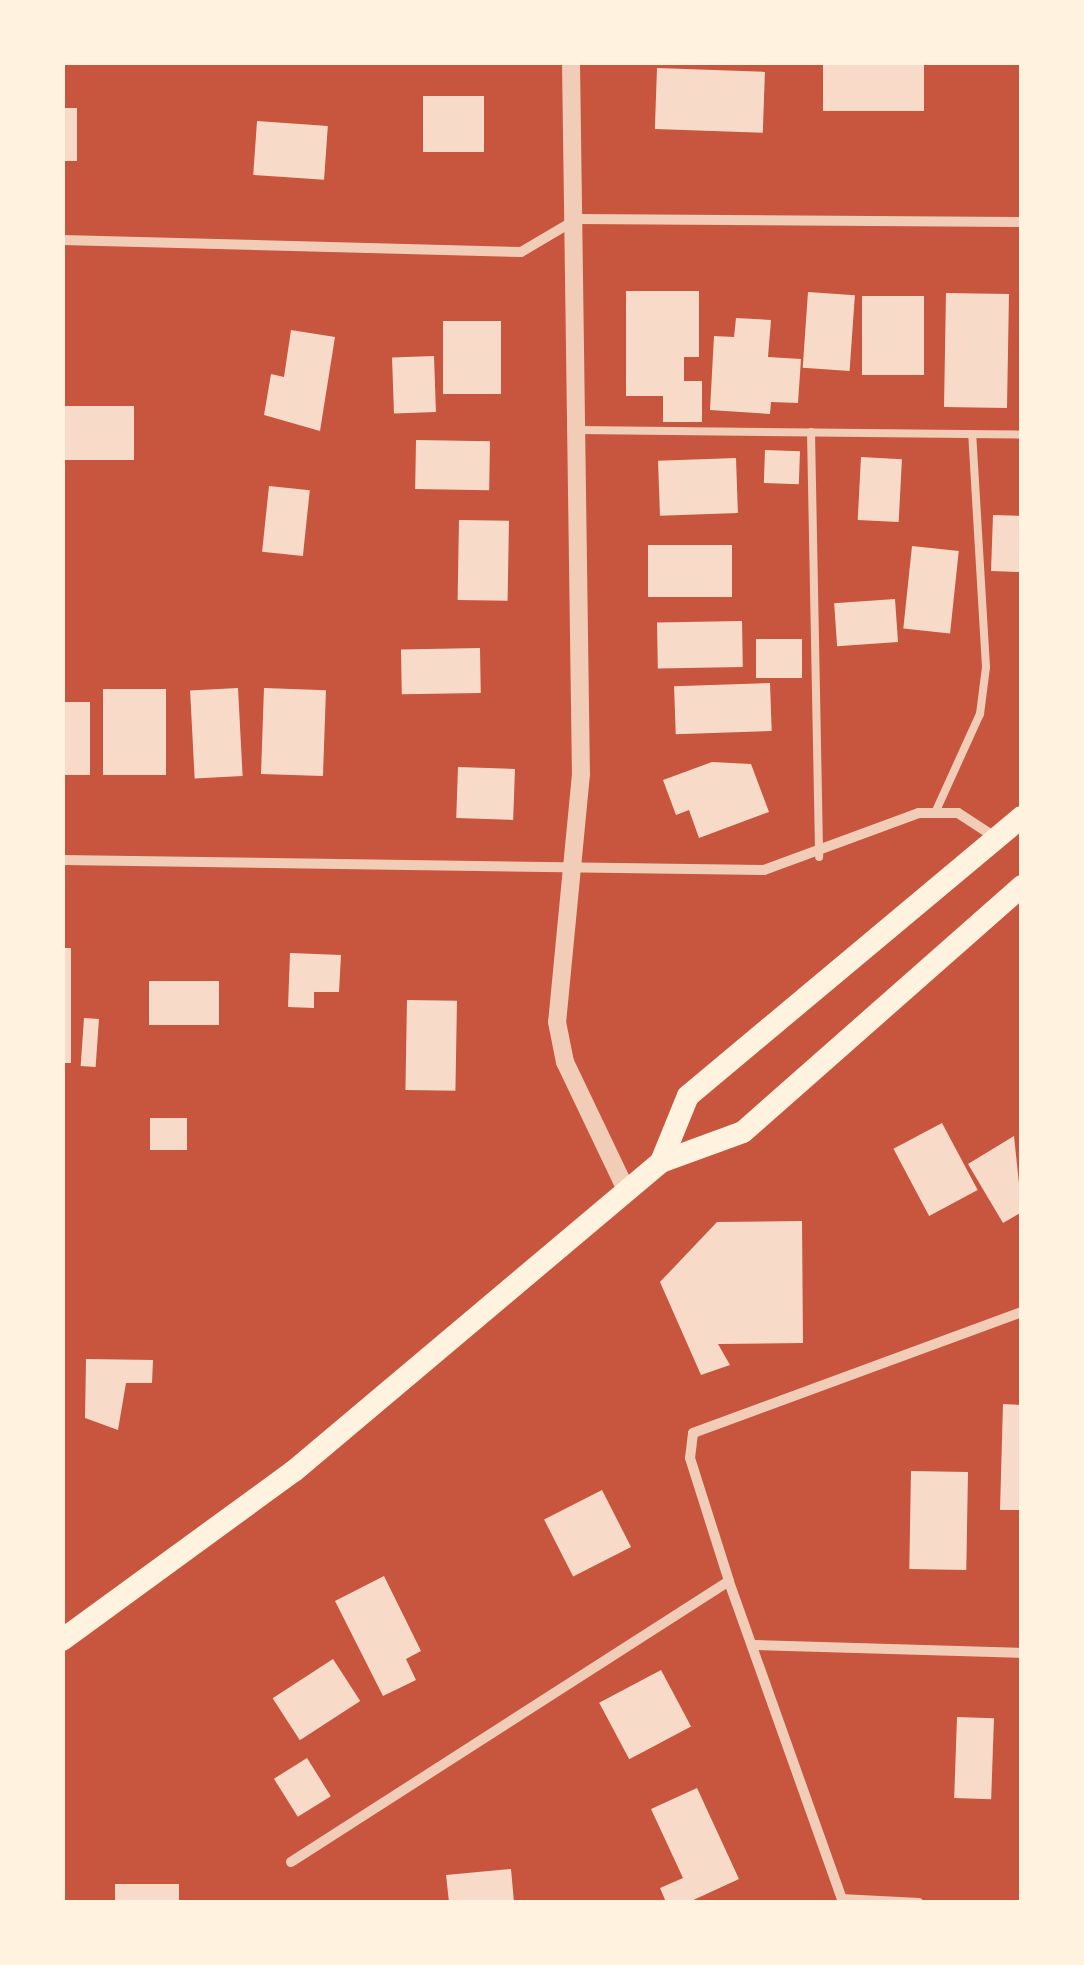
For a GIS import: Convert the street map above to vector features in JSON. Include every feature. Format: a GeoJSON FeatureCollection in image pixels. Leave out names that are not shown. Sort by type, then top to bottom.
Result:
{"type":"FeatureCollection","features":[{"type":"Feature","properties":{"kind":"main road"},"geometry":{"type":"LineString","coordinates":[[661,1162],[688,1096],[994,837],[1022,818]]}},
{"type":"Feature","properties":{"kind":"main road"},"geometry":{"type":"LineString","coordinates":[[62,1640],[294,1471],[661,1162],[743,1132],[1022,886]]}},
{"type":"Feature","properties":{"kind":"street"},"geometry":{"type":"LineString","coordinates":[[571,62],[577,219],[580,774],[560,1036],[627,1192]]}},
{"type":"Feature","properties":{"kind":"street"},"geometry":{"type":"LineString","coordinates":[[62,240],[521,252],[577,219],[1022,222]]}},
{"type":"Feature","properties":{"kind":"street"},"geometry":{"type":"LineString","coordinates":[[62,860],[764,870],[818,856],[935,813],[958,813],[994,837]]}},
{"type":"Feature","properties":{"kind":"street"},"geometry":{"type":"LineString","coordinates":[[842,1900],[756,1645],[728,1581],[690,1458],[693,1434],[711,1422],[1022,1312]]}},
{"type":"Feature","properties":{"kind":"street"},"geometry":{"type":"LineString","coordinates":[[291,1862],[728,1581]]}},
{"type":"Feature","properties":{"kind":"street"},"geometry":{"type":"LineString","coordinates":[[756,1645],[1022,1653]]}},
{"type":"Feature","properties":{"kind":"lane"},"geometry":{"type":"LineString","coordinates":[[577,430],[1022,435]]}},
{"type":"Feature","properties":{"kind":"lane"},"geometry":{"type":"LineString","coordinates":[[811,432],[818,856]]}},
{"type":"Feature","properties":{"kind":"lane"},"geometry":{"type":"LineString","coordinates":[[935,813],[980,714],[986,668],[972,434]]}},
{"type":"Feature","properties":{"kind":"lane"},"geometry":{"type":"LineString","coordinates":[[842,1900],[919,1902]]}},
{"type":"Feature","properties":{"kind":"building"},"geometry":{"type":"Polygon","coordinates":[[[823,62],[924,62],[924,111],[823,111],[823,62]]]}},
{"type":"Feature","properties":{"kind":"building"},"geometry":{"type":"Polygon","coordinates":[[[657,68],[765,72],[763,133],[655,129],[657,68]]]}},
{"type":"Feature","properties":{"kind":"building"},"geometry":{"type":"Polygon","coordinates":[[[423,96],[484,96],[484,152],[423,152],[423,96]]]}},
{"type":"Feature","properties":{"kind":"building"},"geometry":{"type":"Polygon","coordinates":[[[62,108],[77,108],[77,161],[62,161],[62,108]]]}},
{"type":"Feature","properties":{"kind":"building"},"geometry":{"type":"Polygon","coordinates":[[[257,121],[328,126],[324,180],[253,175],[257,121]]]}},
{"type":"Feature","properties":{"kind":"building"},"geometry":{"type":"Polygon","coordinates":[[[626,291],[699,291],[699,357],[684,357],[684,381],[702,381],[702,422],[663,422],[663,396],[626,396],[626,291]]]}},
{"type":"Feature","properties":{"kind":"building"},"geometry":{"type":"Polygon","coordinates":[[[808,292],[855,295],[850,371],[803,368],[808,292]]]}},
{"type":"Feature","properties":{"kind":"building"},"geometry":{"type":"Polygon","coordinates":[[[946,293],[1009,294],[1007,408],[944,407],[946,293]]]}},
{"type":"Feature","properties":{"kind":"building"},"geometry":{"type":"Polygon","coordinates":[[[862,296],[924,296],[924,375],[862,375],[862,296]]]}},
{"type":"Feature","properties":{"kind":"building"},"geometry":{"type":"Polygon","coordinates":[[[736,318],[771,320],[768,357],[801,359],[798,403],[771,402],[770,414],[710,410],[714,336],[734,337],[736,318]]]}},
{"type":"Feature","properties":{"kind":"building"},"geometry":{"type":"Polygon","coordinates":[[[443,321],[501,321],[501,394],[443,394],[443,321]]]}},
{"type":"Feature","properties":{"kind":"building"},"geometry":{"type":"Polygon","coordinates":[[[291,330],[335,337],[320,431],[264,415],[271,374],[284,377],[291,330]]]}},
{"type":"Feature","properties":{"kind":"building"},"geometry":{"type":"Polygon","coordinates":[[[434,356],[436,412],[394,413],[392,357],[434,356]]]}},
{"type":"Feature","properties":{"kind":"building"},"geometry":{"type":"Polygon","coordinates":[[[62,406],[134,406],[134,460],[62,460],[62,406]]]}},
{"type":"Feature","properties":{"kind":"building"},"geometry":{"type":"Polygon","coordinates":[[[416,440],[490,441],[489,490],[415,489],[416,440]]]}},
{"type":"Feature","properties":{"kind":"building"},"geometry":{"type":"Polygon","coordinates":[[[765,450],[800,451],[799,484],[764,483],[765,450]]]}},
{"type":"Feature","properties":{"kind":"building"},"geometry":{"type":"Polygon","coordinates":[[[861,457],[902,459],[899,522],[858,520],[861,457]]]}},
{"type":"Feature","properties":{"kind":"building"},"geometry":{"type":"Polygon","coordinates":[[[736,458],[738,513],[660,516],[658,461],[736,458]]]}},
{"type":"Feature","properties":{"kind":"building"},"geometry":{"type":"Polygon","coordinates":[[[269,486],[310,490],[303,556],[262,552],[269,486]]]}},
{"type":"Feature","properties":{"kind":"building"},"geometry":{"type":"Polygon","coordinates":[[[993,515],[1022,516],[1020,572],[991,571],[993,515]]]}},
{"type":"Feature","properties":{"kind":"building"},"geometry":{"type":"Polygon","coordinates":[[[459,520],[509,521],[508,601],[458,600],[459,520]]]}},
{"type":"Feature","properties":{"kind":"building"},"geometry":{"type":"Polygon","coordinates":[[[648,545],[732,545],[732,597],[648,597],[648,545]]]}},
{"type":"Feature","properties":{"kind":"building"},"geometry":{"type":"Polygon","coordinates":[[[912,546],[959,551],[950,633],[903,629],[912,546]]]}},
{"type":"Feature","properties":{"kind":"building"},"geometry":{"type":"Polygon","coordinates":[[[895,599],[898,642],[837,646],[834,603],[895,599]]]}},
{"type":"Feature","properties":{"kind":"building"},"geometry":{"type":"Polygon","coordinates":[[[742,621],[743,667],[658,668],[657,622],[742,621]]]}},
{"type":"Feature","properties":{"kind":"building"},"geometry":{"type":"Polygon","coordinates":[[[756,639],[802,639],[802,678],[756,678],[756,639]]]}},
{"type":"Feature","properties":{"kind":"building"},"geometry":{"type":"Polygon","coordinates":[[[480,648],[481,693],[402,694],[401,649],[480,648]]]}},
{"type":"Feature","properties":{"kind":"building"},"geometry":{"type":"Polygon","coordinates":[[[770,683],[772,731],[676,734],[674,686],[770,683]]]}},
{"type":"Feature","properties":{"kind":"building"},"geometry":{"type":"Polygon","coordinates":[[[238,688],[243,776],[195,778],[190,691],[238,688]]]}},
{"type":"Feature","properties":{"kind":"building"},"geometry":{"type":"Polygon","coordinates":[[[264,688],[326,690],[323,776],[261,774],[264,688]]]}},
{"type":"Feature","properties":{"kind":"building"},"geometry":{"type":"Polygon","coordinates":[[[103,689],[166,689],[166,775],[103,775],[103,689]]]}},
{"type":"Feature","properties":{"kind":"building"},"geometry":{"type":"Polygon","coordinates":[[[62,702],[90,702],[90,775],[62,775],[62,702]]]}},
{"type":"Feature","properties":{"kind":"building"},"geometry":{"type":"Polygon","coordinates":[[[712,762],[751,764],[769,812],[699,838],[689,810],[676,815],[663,780],[712,762]]]}},
{"type":"Feature","properties":{"kind":"building"},"geometry":{"type":"Polygon","coordinates":[[[458,767],[515,769],[513,820],[456,818],[458,767]]]}},
{"type":"Feature","properties":{"kind":"building"},"geometry":{"type":"Polygon","coordinates":[[[62,948],[71,948],[71,1063],[62,1063],[62,948]]]}},
{"type":"Feature","properties":{"kind":"building"},"geometry":{"type":"Polygon","coordinates":[[[290,953],[341,955],[339,992],[314,992],[314,1008],[288,1007],[290,953]]]}},
{"type":"Feature","properties":{"kind":"building"},"geometry":{"type":"Polygon","coordinates":[[[149,981],[219,981],[219,1025],[149,1025],[149,981]]]}},
{"type":"Feature","properties":{"kind":"building"},"geometry":{"type":"Polygon","coordinates":[[[407,1000],[457,1001],[455,1091],[405,1090],[407,1000]]]}},
{"type":"Feature","properties":{"kind":"building"},"geometry":{"type":"Polygon","coordinates":[[[84,1018],[99,1019],[96,1067],[81,1066],[84,1018]]]}},
{"type":"Feature","properties":{"kind":"building"},"geometry":{"type":"Polygon","coordinates":[[[150,1118],[187,1118],[187,1150],[150,1150],[150,1118]]]}},
{"type":"Feature","properties":{"kind":"building"},"geometry":{"type":"Polygon","coordinates":[[[942,1123],[978,1190],[929,1216],[893,1149],[942,1123]]]}},
{"type":"Feature","properties":{"kind":"building"},"geometry":{"type":"Polygon","coordinates":[[[1014,1136],[1022,1212],[1003,1223],[968,1164],[1014,1136]]]}},
{"type":"Feature","properties":{"kind":"building"},"geometry":{"type":"Polygon","coordinates":[[[802,1221],[803,1343],[718,1344],[730,1365],[701,1375],[660,1282],[717,1222],[802,1221]]]}},
{"type":"Feature","properties":{"kind":"building"},"geometry":{"type":"Polygon","coordinates":[[[86,1359],[153,1360],[152,1383],[126,1383],[118,1430],[85,1418],[86,1359]]]}},
{"type":"Feature","properties":{"kind":"building"},"geometry":{"type":"Polygon","coordinates":[[[1003,1404],[1022,1405],[1022,1510],[1000,1510],[1003,1404]]]}},
{"type":"Feature","properties":{"kind":"building"},"geometry":{"type":"Polygon","coordinates":[[[911,1471],[968,1472],[966,1570],[909,1569],[911,1471]]]}},
{"type":"Feature","properties":{"kind":"building"},"geometry":{"type":"Polygon","coordinates":[[[602,1490],[631,1547],[573,1577],[544,1520],[602,1490]]]}},
{"type":"Feature","properties":{"kind":"building"},"geometry":{"type":"Polygon","coordinates":[[[384,1576],[421,1651],[406,1659],[416,1680],[383,1696],[335,1601],[384,1576]]]}},
{"type":"Feature","properties":{"kind":"building"},"geometry":{"type":"Polygon","coordinates":[[[333,1659],[360,1701],[300,1740],[273,1698],[333,1659]]]}},
{"type":"Feature","properties":{"kind":"building"},"geometry":{"type":"Polygon","coordinates":[[[661,1670],[691,1727],[629,1759],[599,1703],[661,1670]]]}},
{"type":"Feature","properties":{"kind":"building"},"geometry":{"type":"Polygon","coordinates":[[[957,1717],[994,1718],[991,1799],[954,1798],[957,1717]]]}},
{"type":"Feature","properties":{"kind":"building"},"geometry":{"type":"Polygon","coordinates":[[[307,1758],[331,1796],[298,1817],[274,1779],[307,1758]]]}},
{"type":"Feature","properties":{"kind":"building"},"geometry":{"type":"Polygon","coordinates":[[[697,1788],[739,1879],[689,1902],[666,1902],[660,1888],[683,1878],[651,1809],[697,1788]]]}},
{"type":"Feature","properties":{"kind":"building"},"geometry":{"type":"Polygon","coordinates":[[[511,1869],[514,1902],[449,1902],[446,1875],[511,1869]]]}},
{"type":"Feature","properties":{"kind":"building"},"geometry":{"type":"Polygon","coordinates":[[[115,1884],[179,1884],[179,1902],[115,1902],[115,1884]]]}}]}
